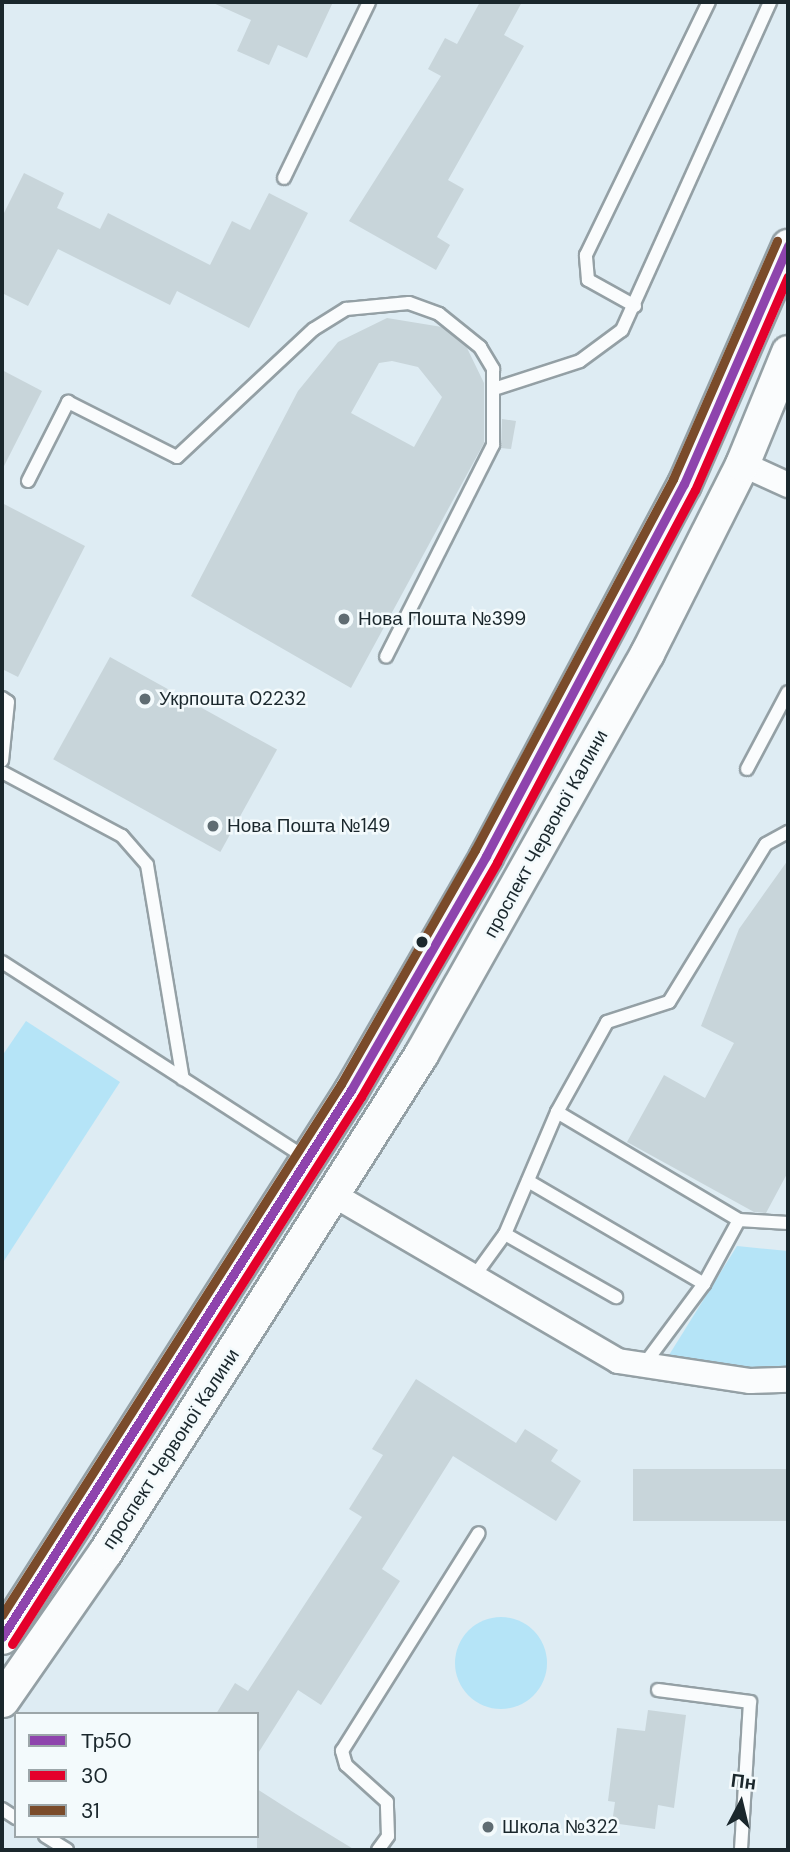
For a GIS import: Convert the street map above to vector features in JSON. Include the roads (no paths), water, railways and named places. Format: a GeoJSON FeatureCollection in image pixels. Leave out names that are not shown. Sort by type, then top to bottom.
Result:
{"type":"FeatureCollection","features":[{"type":"Feature","properties":{"kind":"main road","name":"проспект Червоної Калини"},"geometry":{"type":"LineString","coordinates":[[2,1637],[308,1159],[604,638],[684,484],[788,246]]}},
{"type":"Feature","properties":{"kind":"main road","name":"проспект Червоної Калини"},"geometry":{"type":"LineString","coordinates":[[2,1700],[105,1552],[334,1195],[541,844],[742,464],[788,352]]}},
{"type":"Feature","properties":{"kind":"street"},"geometry":{"type":"LineString","coordinates":[[742,464],[788,485]]}},
{"type":"Feature","properties":{"kind":"street"},"geometry":{"type":"LineString","coordinates":[[334,1195],[618,1361],[642,1367],[750,1381],[788,1380]]}},
{"type":"Feature","properties":{"kind":"lane"},"geometry":{"type":"LineString","coordinates":[[284,178],[369,2]]}},
{"type":"Feature","properties":{"kind":"lane"},"geometry":{"type":"LineString","coordinates":[[635,306],[588,280],[586,255],[709,2]]}},
{"type":"Feature","properties":{"kind":"lane"},"geometry":{"type":"LineString","coordinates":[[494,389],[534,381],[604,348],[635,306],[770,2]]}},
{"type":"Feature","properties":{"kind":"lane"},"geometry":{"type":"LineString","coordinates":[[28,481],[68,402],[177,457],[314,329],[346,309],[408,303],[439,314],[480,347],[493,369],[493,446],[386,657]]}},
{"type":"Feature","properties":{"kind":"lane"},"geometry":{"type":"LineString","coordinates":[[747,769],[788,692]]}},
{"type":"Feature","properties":{"kind":"lane"},"geometry":{"type":"LineString","coordinates":[[2,698],[8,702],[2,761]]}},
{"type":"Feature","properties":{"kind":"lane"},"geometry":{"type":"LineString","coordinates":[[2,772],[122,836],[147,865],[183,1079]]}},
{"type":"Feature","properties":{"kind":"lane"},"geometry":{"type":"LineString","coordinates":[[473,1278],[505,1234],[557,1112],[607,1022],[669,1003],[766,844],[788,832]]}},
{"type":"Feature","properties":{"kind":"lane"},"geometry":{"type":"LineString","coordinates":[[2,962],[308,1159]]}},
{"type":"Feature","properties":{"kind":"lane"},"geometry":{"type":"LineString","coordinates":[[557,1112],[739,1220],[788,1223]]}},
{"type":"Feature","properties":{"kind":"lane"},"geometry":{"type":"LineString","coordinates":[[528,1181],[704,1284]]}},
{"type":"Feature","properties":{"kind":"lane"},"geometry":{"type":"LineString","coordinates":[[642,1367],[704,1284],[739,1220]]}},
{"type":"Feature","properties":{"kind":"lane"},"geometry":{"type":"LineString","coordinates":[[505,1234],[616,1297]]}},
{"type":"Feature","properties":{"kind":"lane"},"geometry":{"type":"LineString","coordinates":[[378,1850],[388,1836],[387,1802],[346,1765],[342,1751],[479,1533]]}},
{"type":"Feature","properties":{"kind":"lane"},"geometry":{"type":"LineString","coordinates":[[658,1690],[750,1702],[741,1850]]}},
{"type":"Feature","properties":{"kind":"lane"},"geometry":{"type":"LineString","coordinates":[[48,1838],[67,1850]]}},
{"type":"Feature","properties":{"kind":"place","name":"Нова Пошта №399"},"geometry":{"type":"Point","coordinates":[344,619]}},
{"type":"Feature","properties":{"kind":"place","name":"Укрпошта 02232"},"geometry":{"type":"Point","coordinates":[145,699]}},
{"type":"Feature","properties":{"kind":"place","name":"Нова Пошта №149"},"geometry":{"type":"Point","coordinates":[213,826]}},
{"type":"Feature","properties":{"kind":"place","name":"Школа №322"},"geometry":{"type":"Point","coordinates":[488,1827]}}]}
